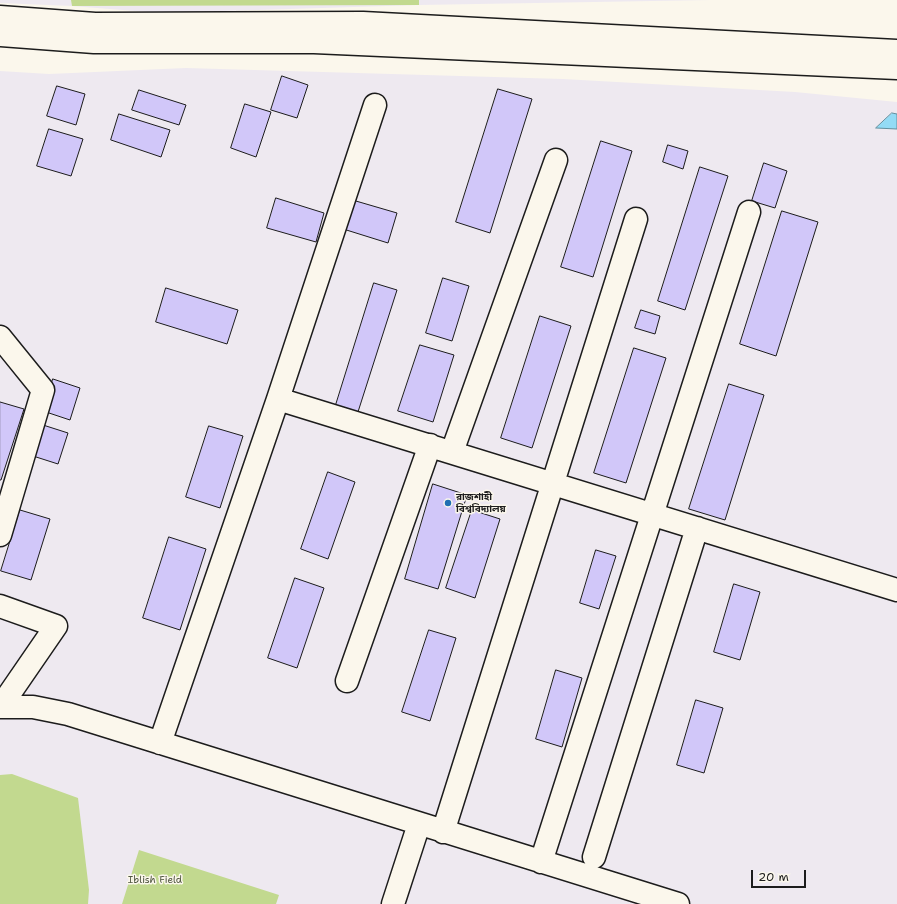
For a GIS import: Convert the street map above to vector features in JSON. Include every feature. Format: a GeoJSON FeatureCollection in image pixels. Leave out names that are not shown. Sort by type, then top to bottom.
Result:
{"type":"FeatureCollection","features":[{"type":"Feature","properties":{"kind":"street"},"geometry":{"type":"LineString","coordinates":[[0,17],[95,24],[371,24],[897,51]]}},
{"type":"Feature","properties":{"kind":"street"},"geometry":{"type":"LineString","coordinates":[[0,35],[94,42],[314,42],[897,68]]}},
{"type":"Feature","properties":{"kind":"street"},"geometry":{"type":"LineString","coordinates":[[160,743],[278,399],[375,105]]}},
{"type":"Feature","properties":{"kind":"street"},"geometry":{"type":"LineString","coordinates":[[452,452],[556,160]]}},
{"type":"Feature","properties":{"kind":"street"},"geometry":{"type":"LineString","coordinates":[[541,862],[749,212]]}},
{"type":"Feature","properties":{"kind":"street"},"geometry":{"type":"LineString","coordinates":[[443,832],[636,219]]}},
{"type":"Feature","properties":{"kind":"street"},"geometry":{"type":"LineString","coordinates":[[0,337],[43,390],[0,535]]}},
{"type":"Feature","properties":{"kind":"street"},"geometry":{"type":"LineString","coordinates":[[278,399],[897,590]]}},
{"type":"Feature","properties":{"kind":"street"},"geometry":{"type":"LineString","coordinates":[[348,681],[430,445]]}},
{"type":"Feature","properties":{"kind":"street"},"geometry":{"type":"LineString","coordinates":[[594,857],[697,528]]}},
{"type":"Feature","properties":{"kind":"street"},"geometry":{"type":"LineString","coordinates":[[0,606],[56,626],[0,706]]}},
{"type":"Feature","properties":{"kind":"street"},"geometry":{"type":"LineString","coordinates":[[0,706],[33,707],[68,714],[678,904]]}},
{"type":"Feature","properties":{"kind":"street"},"geometry":{"type":"LineString","coordinates":[[393,904],[418,824]]}},
{"type":"Feature","properties":{"kind":"shaded area"},"geometry":{"type":"Polygon","coordinates":[[[0,0],[711,0],[419,5],[160,13],[72,6],[0,3],[0,0]]]}},
{"type":"Feature","properties":{"kind":"shaded area","name":"রাজশাহী বিশ্ববিদ্যালয়"},"geometry":{"type":"Polygon","coordinates":[[[186,68],[563,79],[795,92],[897,102],[897,904],[0,904],[0,71],[49,74],[186,68]]]}},
{"type":"Feature","properties":{"kind":"green space"},"geometry":{"type":"Polygon","coordinates":[[[71,0],[419,0],[419,5],[72,6],[71,0]]]}},
{"type":"Feature","properties":{"kind":"green space"},"geometry":{"type":"Polygon","coordinates":[[[12,774],[78,798],[89,890],[88,904],[0,904],[0,775],[12,774]]]}},
{"type":"Feature","properties":{"kind":"green space","name":"Iblish Field"},"geometry":{"type":"Polygon","coordinates":[[[139,850],[279,895],[276,904],[122,904],[139,850]]]}},
{"type":"Feature","properties":{"kind":"water"},"geometry":{"type":"Polygon","coordinates":[[[892,113],[897,114],[897,129],[876,128],[892,113]]]}},
{"type":"Feature","properties":{"kind":"building"},"geometry":{"type":"Polygon","coordinates":[[[282,76],[308,85],[297,118],[271,110],[282,76]]]}},
{"type":"Feature","properties":{"kind":"building"},"geometry":{"type":"Polygon","coordinates":[[[57,86],[85,94],[76,125],[47,116],[57,86]]]}},
{"type":"Feature","properties":{"kind":"building"},"geometry":{"type":"Polygon","coordinates":[[[498,89],[532,99],[490,233],[456,222],[498,89]]]}},
{"type":"Feature","properties":{"kind":"building"},"geometry":{"type":"Polygon","coordinates":[[[139,90],[186,105],[179,125],[132,110],[139,90]]]}},
{"type":"Feature","properties":{"kind":"building"},"geometry":{"type":"Polygon","coordinates":[[[245,104],[271,112],[256,157],[231,148],[245,104]]]}},
{"type":"Feature","properties":{"kind":"building"},"geometry":{"type":"Polygon","coordinates":[[[119,114],[170,130],[161,157],[111,140],[119,114]]]}},
{"type":"Feature","properties":{"kind":"building"},"geometry":{"type":"Polygon","coordinates":[[[49,129],[83,139],[71,176],[37,166],[49,129]]]}},
{"type":"Feature","properties":{"kind":"building"},"geometry":{"type":"Polygon","coordinates":[[[601,141],[632,151],[593,277],[561,267],[601,141]]]}},
{"type":"Feature","properties":{"kind":"building"},"geometry":{"type":"Polygon","coordinates":[[[668,145],[688,151],[683,169],[663,162],[668,145]]]}},
{"type":"Feature","properties":{"kind":"building"},"geometry":{"type":"Polygon","coordinates":[[[764,163],[787,171],[775,208],[752,201],[764,163]]]}},
{"type":"Feature","properties":{"kind":"building"},"geometry":{"type":"Polygon","coordinates":[[[700,167],[728,176],[685,310],[658,301],[700,167]]]}},
{"type":"Feature","properties":{"kind":"building"},"geometry":{"type":"Polygon","coordinates":[[[276,198],[324,213],[316,242],[267,228],[276,198]]]}},
{"type":"Feature","properties":{"kind":"building"},"geometry":{"type":"Polygon","coordinates":[[[349,199],[397,213],[388,243],[340,228],[349,199]]]}},
{"type":"Feature","properties":{"kind":"building"},"geometry":{"type":"Polygon","coordinates":[[[782,211],[818,222],[776,356],[740,344],[782,211]]]}},
{"type":"Feature","properties":{"kind":"building"},"geometry":{"type":"Polygon","coordinates":[[[443,278],[469,286],[452,341],[426,333],[443,278]]]}},
{"type":"Feature","properties":{"kind":"building"},"geometry":{"type":"Polygon","coordinates":[[[374,283],[397,290],[357,415],[335,408],[374,283]]]}},
{"type":"Feature","properties":{"kind":"building"},"geometry":{"type":"Polygon","coordinates":[[[166,288],[238,310],[227,344],[156,322],[166,288]]]}},
{"type":"Feature","properties":{"kind":"building"},"geometry":{"type":"Polygon","coordinates":[[[641,310],[660,316],[655,334],[635,328],[641,310]]]}},
{"type":"Feature","properties":{"kind":"building"},"geometry":{"type":"Polygon","coordinates":[[[540,316],[571,326],[532,448],[501,438],[540,316]]]}},
{"type":"Feature","properties":{"kind":"building"},"geometry":{"type":"Polygon","coordinates":[[[420,345],[454,355],[433,422],[398,411],[420,345]]]}},
{"type":"Feature","properties":{"kind":"building"},"geometry":{"type":"Polygon","coordinates":[[[634,348],[666,358],[626,483],[594,473],[634,348]]]}},
{"type":"Feature","properties":{"kind":"building"},"geometry":{"type":"Polygon","coordinates":[[[53,379],[80,388],[70,420],[43,411],[53,379]]]}},
{"type":"Feature","properties":{"kind":"building"},"geometry":{"type":"Polygon","coordinates":[[[729,384],[764,395],[725,520],[689,509],[729,384]]]}},
{"type":"Feature","properties":{"kind":"building"},"geometry":{"type":"Polygon","coordinates":[[[0,402],[24,409],[1,480],[0,480],[0,402]]]}},
{"type":"Feature","properties":{"kind":"building"},"geometry":{"type":"Polygon","coordinates":[[[43,425],[68,433],[58,464],[33,456],[43,425]]]}},
{"type":"Feature","properties":{"kind":"building"},"geometry":{"type":"Polygon","coordinates":[[[209,426],[243,436],[220,508],[186,497],[209,426]]]}},
{"type":"Feature","properties":{"kind":"building"},"geometry":{"type":"Polygon","coordinates":[[[328,472],[355,482],[328,559],[301,549],[328,472]]]}},
{"type":"Feature","properties":{"kind":"building"},"geometry":{"type":"Polygon","coordinates":[[[433,484],[467,495],[438,589],[405,579],[433,484]]]}},
{"type":"Feature","properties":{"kind":"building"},"geometry":{"type":"Polygon","coordinates":[[[20,510],[50,519],[31,580],[1,571],[20,510]]]}},
{"type":"Feature","properties":{"kind":"building"},"geometry":{"type":"Polygon","coordinates":[[[472,510],[500,519],[475,598],[446,588],[472,510]]]}},
{"type":"Feature","properties":{"kind":"building"},"geometry":{"type":"Polygon","coordinates":[[[169,537],[206,549],[180,630],[143,618],[169,537]]]}},
{"type":"Feature","properties":{"kind":"building"},"geometry":{"type":"Polygon","coordinates":[[[596,550],[616,556],[599,609],[580,603],[596,550]]]}},
{"type":"Feature","properties":{"kind":"building"},"geometry":{"type":"Polygon","coordinates":[[[295,578],[324,588],[297,668],[268,658],[295,578]]]}},
{"type":"Feature","properties":{"kind":"building"},"geometry":{"type":"Polygon","coordinates":[[[734,584],[760,592],[740,660],[714,652],[734,584]]]}},
{"type":"Feature","properties":{"kind":"building"},"geometry":{"type":"Polygon","coordinates":[[[429,630],[456,638],[430,721],[402,712],[429,630]]]}},
{"type":"Feature","properties":{"kind":"building"},"geometry":{"type":"Polygon","coordinates":[[[556,670],[582,678],[562,747],[536,739],[556,670]]]}},
{"type":"Feature","properties":{"kind":"building"},"geometry":{"type":"Polygon","coordinates":[[[696,700],[723,708],[704,773],[677,765],[696,700]]]}},
{"type":"Feature","properties":{"kind":"place","name":"রাজশাহী বিশ্ববিদ্যালয়"},"geometry":{"type":"Point","coordinates":[448,503]}}]}
